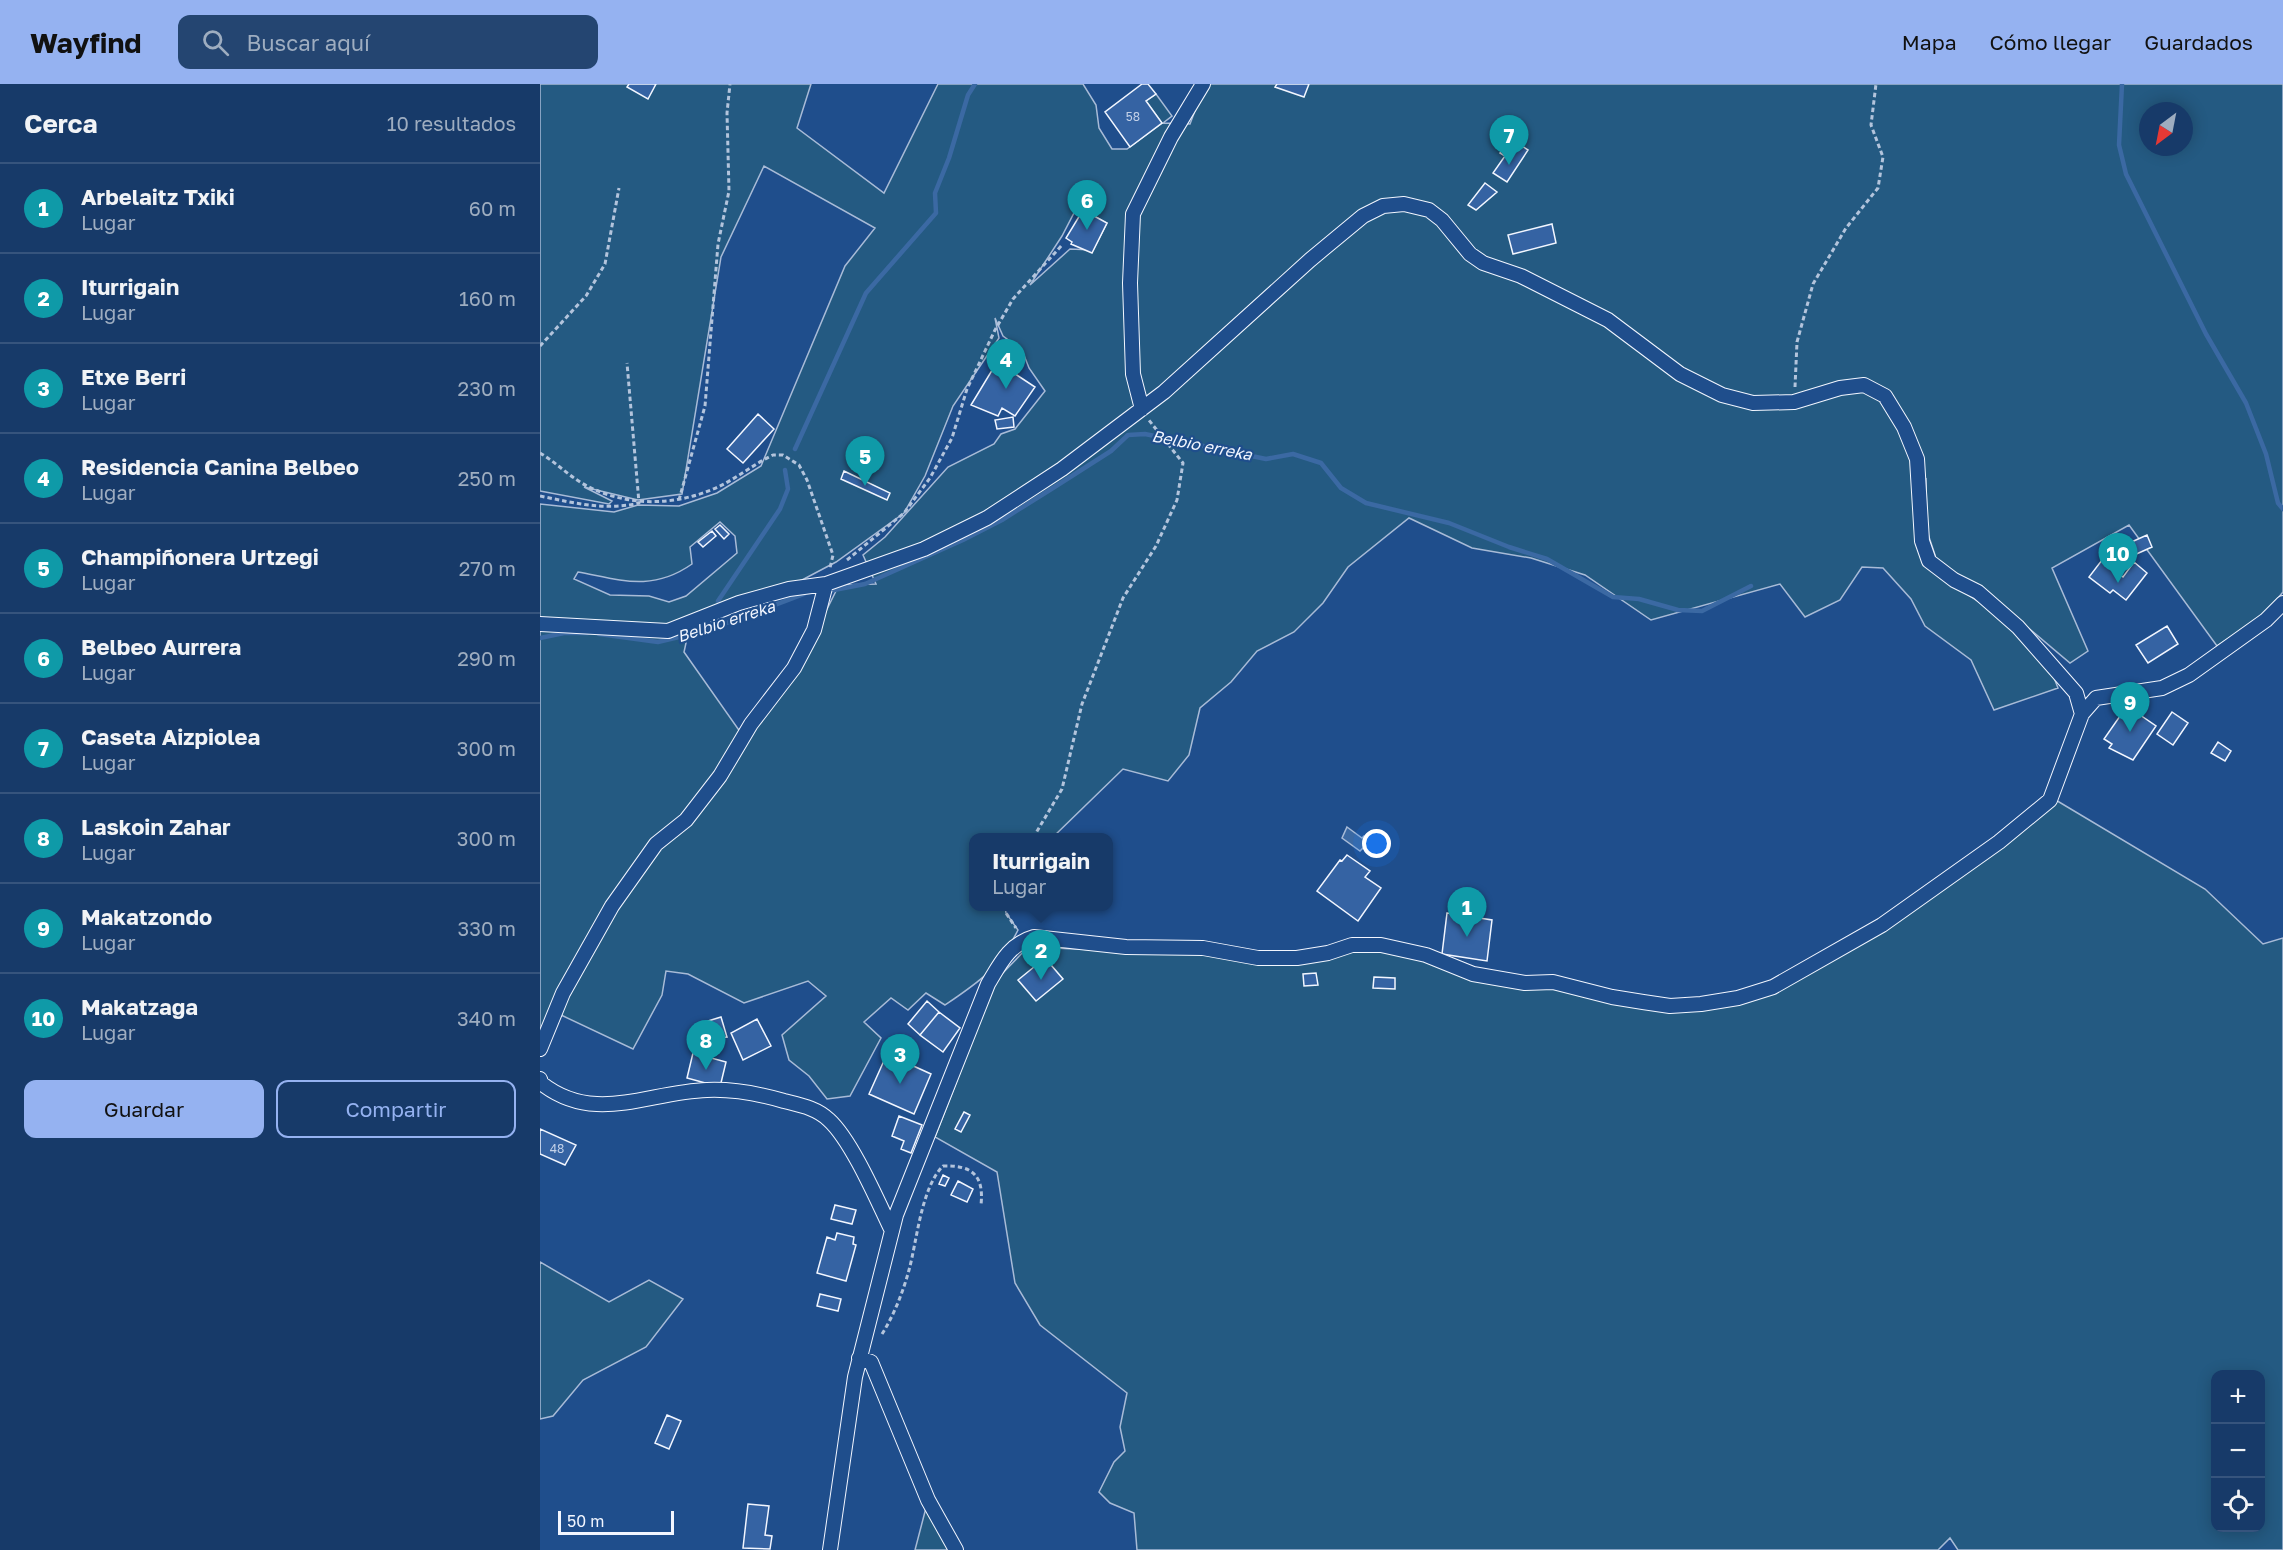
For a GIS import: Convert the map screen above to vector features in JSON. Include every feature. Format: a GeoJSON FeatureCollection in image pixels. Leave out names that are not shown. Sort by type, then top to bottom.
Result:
{"type":"FeatureCollection","features":[{"type":"Feature","properties":{"kind":"street"},"geometry":{"type":"LineString","coordinates":[[1142,409],[1133,375],[1130,283],[1133,214],[1171,136],[1203,84]]}},
{"type":"Feature","properties":{"kind":"street"},"geometry":{"type":"LineString","coordinates":[[540,624],[669,631],[739,603],[789,589],[826,584],[924,549],[987,518],[1062,470],[1142,409],[1363,216],[1383,206],[1404,204],[1429,210],[1442,220],[1470,254],[1483,263],[1521,276],[1608,320],[1680,374],[1722,395],[1753,403],[1794,402],[1840,388],[1864,385],[1885,396],[1904,427],[1917,459],[1922,541],[1929,561],[1954,580],[1978,592],[2018,627],[2076,693],[2082,714]]}},
{"type":"Feature","properties":{"kind":"street"},"geometry":{"type":"LineString","coordinates":[[540,1049],[563,993],[612,906],[656,844],[686,820],[720,776],[751,724],[794,668],[814,630],[826,584]]}},
{"type":"Feature","properties":{"kind":"street"},"geometry":{"type":"LineString","coordinates":[[830,1550],[859,1358],[892,1231],[988,984],[1007,953],[1026,939],[1040,938],[1126,947],[1203,948],[1258,958],[1297,958],[1328,953],[1352,945],[1381,945],[1426,955],[1473,974],[1525,983],[1553,982],[1612,997],[1643,1002],[1691,1005],[1738,998],[1773,987],[1882,925],[2000,842],[2050,800],[2082,714],[2096,698],[2162,688],[2189,675],[2258,626],[2283,603]]}},
{"type":"Feature","properties":{"kind":"street"},"geometry":{"type":"LineString","coordinates":[[540,1079],[541,1083],[557,1096],[600,1106],[708,1090],[769,1096],[812,1108],[830,1120],[839,1133],[866,1176],[892,1231]]}},
{"type":"Feature","properties":{"kind":"street"},"geometry":{"type":"LineString","coordinates":[[859,1358],[871,1362],[928,1500],[956,1550]]}},
{"type":"Feature","properties":{"kind":"path"},"geometry":{"type":"LineString","coordinates":[[679,500],[705,406],[718,244],[729,191],[726,113],[730,84]]}},
{"type":"Feature","properties":{"kind":"path"},"geometry":{"type":"LineString","coordinates":[[1794,402],[1797,342],[1813,284],[1846,228],[1878,188],[1883,157],[1871,125],[1876,84]]}},
{"type":"Feature","properties":{"kind":"path"},"geometry":{"type":"LineString","coordinates":[[540,346],[586,296],[605,264],[619,188]]}},
{"type":"Feature","properties":{"kind":"path"},"geometry":{"type":"LineString","coordinates":[[843,564],[904,513],[930,478],[951,438],[967,389],[995,330],[1014,299],[1063,244]]}},
{"type":"Feature","properties":{"kind":"path"},"geometry":{"type":"LineString","coordinates":[[627,363],[639,503]]}},
{"type":"Feature","properties":{"kind":"path"},"geometry":{"type":"LineString","coordinates":[[1035,833],[1062,789],[1082,704],[1123,598],[1156,546],[1177,500],[1183,463],[1160,437],[1142,409]]}},
{"type":"Feature","properties":{"kind":"path"},"geometry":{"type":"LineString","coordinates":[[540,453],[586,486],[611,496],[639,503]]}},
{"type":"Feature","properties":{"kind":"path"},"geometry":{"type":"LineString","coordinates":[[540,496],[597,507],[622,507],[639,503],[679,500],[718,487],[773,455],[783,456],[799,465],[807,480],[833,555],[826,584]]}},
{"type":"Feature","properties":{"kind":"path"},"geometry":{"type":"LineString","coordinates":[[1006,911],[1026,939]]}},
{"type":"Feature","properties":{"kind":"path"},"geometry":{"type":"LineString","coordinates":[[859,1358],[876,1343],[898,1300],[936,1173],[943,1166],[954,1166],[977,1175],[981,1183],[981,1205]]}},
{"type":"Feature","properties":{"kind":"shaded area"},"geometry":{"type":"Polygon","coordinates":[[[540,84],[811,84],[797,128],[884,193],[938,84],[1083,84],[1096,105],[1099,128],[1112,149],[1127,149],[1162,123],[1146,101],[1156,94],[1172,116],[1163,123],[1190,124],[1205,84],[2283,84],[2283,592],[2263,616],[2217,646],[2129,525],[2052,568],[2088,651],[2070,663],[1994,599],[1938,564],[1927,531],[1926,478],[1915,514],[1931,566],[1962,591],[1996,613],[2049,665],[2058,688],[1994,710],[1971,660],[1925,626],[1911,599],[1883,568],[1862,567],[1840,600],[1805,617],[1780,584],[1651,620],[1585,575],[1531,558],[1472,548],[1409,518],[1348,567],[1323,603],[1294,632],[1257,651],[1231,682],[1200,708],[1189,755],[1168,781],[1123,769],[1057,833],[969,833],[969,911],[1006,911],[1018,930],[996,965],[945,1005],[926,993],[908,1010],[891,998],[864,1022],[881,1038],[850,1096],[827,1099],[809,1076],[789,1060],[782,1035],[826,996],[808,981],[744,1003],[688,974],[666,971],[662,995],[633,1049],[561,1015],[547,1027],[540,1028],[540,504],[614,512],[638,505],[679,506],[717,493],[761,466],[845,266],[875,228],[764,166],[721,257],[682,494],[638,500],[584,487],[612,501],[609,504],[540,491],[540,84]],[[1081,193],[1080,215],[1074,213],[1030,285],[1070,249],[1093,250],[1107,223],[1083,210],[1081,193]],[[995,318],[999,338],[953,406],[925,476],[904,513],[836,562],[802,580],[691,620],[684,652],[743,736],[825,613],[839,585],[876,584],[863,555],[885,537],[948,467],[994,444],[1001,434],[1015,429],[1045,391],[1029,368],[1022,350],[1003,336],[995,318]],[[720,522],[690,547],[692,564],[663,578],[636,581],[578,572],[574,579],[610,595],[649,596],[669,602],[686,596],[737,553],[735,536],[720,522]]]}},
{"type":"Feature","properties":{"kind":"shaded area"},"geometry":{"type":"Polygon","coordinates":[[[2049,796],[2205,889],[2263,944],[2283,938],[2283,1550],[1958,1550],[1950,1538],[1938,1550],[1137,1550],[1134,1513],[1110,1503],[1099,1492],[1114,1462],[1125,1451],[1120,1427],[1127,1393],[1040,1325],[1015,1283],[997,1172],[935,1137],[996,980],[1028,947],[1297,958],[1381,945],[1473,974],[1643,1002],[1738,998],[1882,925],[2049,796]]]}},
{"type":"Feature","properties":{"kind":"shaded area"},"geometry":{"type":"Polygon","coordinates":[[[1347,827],[1362,838],[1364,836],[1371,843],[1367,849],[1364,847],[1360,851],[1342,838],[1347,827]]]}},
{"type":"Feature","properties":{"kind":"shaded area"},"geometry":{"type":"Polygon","coordinates":[[[540,1262],[609,1302],[649,1280],[683,1299],[646,1347],[583,1380],[553,1416],[540,1419],[540,1262]]]}},
{"type":"Feature","properties":{"kind":"shaded area"},"geometry":{"type":"Polygon","coordinates":[[[928,1500],[956,1550],[915,1550],[928,1500]]]}},
{"type":"Feature","properties":{"kind":"building"},"geometry":{"type":"Polygon","coordinates":[[[629,84],[656,84],[648,99],[627,87],[629,84]]]}},
{"type":"Feature","properties":{"kind":"building"},"geometry":{"type":"Polygon","coordinates":[[[1142,84],[1148,84],[1156,94],[1146,101],[1162,123],[1130,147],[1105,112],[1142,84]]]}},
{"type":"Feature","properties":{"kind":"building"},"geometry":{"type":"Polygon","coordinates":[[[1277,84],[1309,84],[1304,97],[1275,87],[1277,84]]]}},
{"type":"Feature","properties":{"kind":"building"},"geometry":{"type":"Polygon","coordinates":[[[1510,138],[1528,150],[1507,182],[1493,173],[1505,156],[1500,153],[1510,138]]]}},
{"type":"Feature","properties":{"kind":"building"},"geometry":{"type":"Polygon","coordinates":[[[1485,183],[1497,192],[1476,210],[1468,205],[1485,183]]]}},
{"type":"Feature","properties":{"kind":"building"},"geometry":{"type":"Polygon","coordinates":[[[1083,210],[1107,223],[1092,253],[1071,244],[1072,242],[1066,238],[1083,210]]]}},
{"type":"Feature","properties":{"kind":"building"},"geometry":{"type":"Polygon","coordinates":[[[1552,224],[1556,243],[1513,254],[1508,235],[1552,224]]]}},
{"type":"Feature","properties":{"kind":"building"},"geometry":{"type":"Polygon","coordinates":[[[997,362],[1035,387],[1015,416],[1002,408],[998,416],[971,405],[997,362]]]}},
{"type":"Feature","properties":{"kind":"building"},"geometry":{"type":"Polygon","coordinates":[[[758,414],[774,429],[743,463],[727,449],[758,414]]]}},
{"type":"Feature","properties":{"kind":"building"},"geometry":{"type":"Polygon","coordinates":[[[1013,417],[1014,427],[997,429],[995,420],[1013,417]]]}},
{"type":"Feature","properties":{"kind":"building"},"geometry":{"type":"Polygon","coordinates":[[[844,471],[890,493],[887,500],[841,479],[844,471]]]}},
{"type":"Feature","properties":{"kind":"building"},"geometry":{"type":"Polygon","coordinates":[[[720,525],[729,534],[724,539],[715,529],[720,525]]]}},
{"type":"Feature","properties":{"kind":"building"},"geometry":{"type":"Polygon","coordinates":[[[712,531],[716,536],[703,547],[698,542],[712,531]]]}},
{"type":"Feature","properties":{"kind":"building"},"geometry":{"type":"Polygon","coordinates":[[[2147,535],[2152,547],[2132,556],[2127,544],[2147,535]]]}},
{"type":"Feature","properties":{"kind":"building"},"geometry":{"type":"Polygon","coordinates":[[[2102,560],[2123,577],[2134,562],[2147,573],[2126,600],[2113,590],[2110,593],[2089,577],[2102,560]]]}},
{"type":"Feature","properties":{"kind":"building"},"geometry":{"type":"Polygon","coordinates":[[[2167,626],[2178,644],[2148,663],[2136,645],[2167,626]]]}},
{"type":"Feature","properties":{"kind":"building"},"geometry":{"type":"Polygon","coordinates":[[[2127,706],[2156,726],[2133,760],[2109,748],[2112,744],[2104,739],[2127,706]]]}},
{"type":"Feature","properties":{"kind":"building"},"geometry":{"type":"Polygon","coordinates":[[[2172,712],[2188,723],[2173,745],[2157,734],[2172,712]]]}},
{"type":"Feature","properties":{"kind":"building"},"geometry":{"type":"Polygon","coordinates":[[[2218,742],[2231,751],[2225,761],[2211,753],[2218,742]]]}},
{"type":"Feature","properties":{"kind":"building"},"geometry":{"type":"Polygon","coordinates":[[[1347,855],[1370,871],[1365,877],[1381,888],[1358,921],[1317,891],[1340,860],[1342,861],[1347,855]]]}},
{"type":"Feature","properties":{"kind":"building"},"geometry":{"type":"Polygon","coordinates":[[[1447,913],[1492,920],[1487,961],[1442,954],[1447,913]]]}},
{"type":"Feature","properties":{"kind":"building"},"geometry":{"type":"Polygon","coordinates":[[[1045,958],[1063,979],[1036,1001],[1018,980],[1045,958]]]}},
{"type":"Feature","properties":{"kind":"building"},"geometry":{"type":"Polygon","coordinates":[[[1316,973],[1318,985],[1304,986],[1303,974],[1316,973]]]}},
{"type":"Feature","properties":{"kind":"building"},"geometry":{"type":"Polygon","coordinates":[[[1374,977],[1395,978],[1395,989],[1373,988],[1374,977]]]}},
{"type":"Feature","properties":{"kind":"building"},"geometry":{"type":"Polygon","coordinates":[[[927,1001],[939,1012],[920,1035],[908,1024],[927,1001]]]}},
{"type":"Feature","properties":{"kind":"building"},"geometry":{"type":"Polygon","coordinates":[[[939,1012],[960,1028],[943,1052],[920,1035],[939,1012]]]}},
{"type":"Feature","properties":{"kind":"building"},"geometry":{"type":"Polygon","coordinates":[[[721,1017],[727,1037],[698,1040],[695,1025],[721,1017]]]}},
{"type":"Feature","properties":{"kind":"building"},"geometry":{"type":"Polygon","coordinates":[[[757,1019],[771,1046],[743,1060],[731,1033],[757,1019]]]}},
{"type":"Feature","properties":{"kind":"building"},"geometry":{"type":"Polygon","coordinates":[[[693,1053],[726,1062],[720,1087],[687,1078],[693,1053]]]}},
{"type":"Feature","properties":{"kind":"building"},"geometry":{"type":"Polygon","coordinates":[[[887,1054],[931,1074],[914,1114],[869,1094],[887,1054]]]}},
{"type":"Feature","properties":{"kind":"building"},"geometry":{"type":"Polygon","coordinates":[[[964,1112],[970,1115],[961,1132],[955,1129],[964,1112]]]}},
{"type":"Feature","properties":{"kind":"building"},"geometry":{"type":"Polygon","coordinates":[[[899,1116],[922,1125],[911,1153],[901,1149],[904,1141],[892,1136],[899,1116]]]}},
{"type":"Feature","properties":{"kind":"building"},"geometry":{"type":"Polygon","coordinates":[[[540,1129],[576,1145],[565,1165],[540,1154],[540,1129]]]}},
{"type":"Feature","properties":{"kind":"building"},"geometry":{"type":"Polygon","coordinates":[[[943,1175],[949,1178],[945,1186],[939,1184],[943,1175]]]}},
{"type":"Feature","properties":{"kind":"building"},"geometry":{"type":"Polygon","coordinates":[[[958,1181],[973,1189],[967,1202],[951,1195],[958,1181]]]}},
{"type":"Feature","properties":{"kind":"building"},"geometry":{"type":"Polygon","coordinates":[[[835,1205],[856,1210],[852,1224],[831,1219],[835,1205]]]}},
{"type":"Feature","properties":{"kind":"building"},"geometry":{"type":"Polygon","coordinates":[[[837,1233],[854,1237],[853,1244],[856,1245],[846,1281],[817,1273],[827,1237],[835,1240],[837,1233]]]}},
{"type":"Feature","properties":{"kind":"building"},"geometry":{"type":"Polygon","coordinates":[[[820,1294],[841,1299],[838,1311],[817,1306],[820,1294]]]}},
{"type":"Feature","properties":{"kind":"building"},"geometry":{"type":"Polygon","coordinates":[[[667,1415],[681,1421],[669,1449],[655,1443],[667,1415]]]}},
{"type":"Feature","properties":{"kind":"building"},"geometry":{"type":"Polygon","coordinates":[[[748,1504],[769,1506],[765,1535],[772,1536],[770,1549],[743,1548],[748,1504]]]}},
{"type":"Feature","properties":{"kind":"waterway"},"geometry":{"type":"LineString","coordinates":[[795,449],[866,293],[936,213],[935,193],[949,158],[968,95],[975,84]]}},
{"type":"Feature","properties":{"kind":"waterway"},"geometry":{"type":"LineString","coordinates":[[2122,84],[2119,145],[2126,174],[2206,334],[2246,403],[2266,454],[2278,503],[2283,509]]}},
{"type":"Feature","properties":{"kind":"waterway","name":"Belbio erreka"},"geometry":{"type":"LineString","coordinates":[[829,591],[865,584],[963,540],[1002,520],[1053,488],[1111,451],[1128,435],[1145,434],[1266,459],[1293,454],[1321,463],[1341,488],[1366,503],[1449,523],[1509,547],[1547,559],[1613,597],[1639,599],[1678,610],[1702,611],[1751,586]]}},
{"type":"Feature","properties":{"kind":"waterway"},"geometry":{"type":"LineString","coordinates":[[718,601],[780,509],[788,489],[785,470]]}},
{"type":"Feature","properties":{"kind":"waterway","name":"Belbio erreka"},"geometry":{"type":"LineString","coordinates":[[599,634],[658,642],[708,630],[804,594]]}},
{"type":"Feature","properties":{"kind":"waterway","name":"Belbio erreka"},"geometry":{"type":"LineString","coordinates":[[540,638],[564,633],[588,633]]}},
{"type":"Feature","properties":{"kind":"place","name":"Caseta Aizpiolea"},"geometry":{"type":"Point","coordinates":[1509,165]}},
{"type":"Feature","properties":{"kind":"place","name":"Belbeo Aurrera"},"geometry":{"type":"Point","coordinates":[1087,230]}},
{"type":"Feature","properties":{"kind":"place","name":"Residencia Canina Belbeo"},"geometry":{"type":"Point","coordinates":[1006,389]}},
{"type":"Feature","properties":{"kind":"place","name":"Champiñonera Urtzegi"},"geometry":{"type":"Point","coordinates":[865,486]}},
{"type":"Feature","properties":{"kind":"place","name":"Makatzaga"},"geometry":{"type":"Point","coordinates":[2118,583]}},
{"type":"Feature","properties":{"kind":"place","name":"Makatzondo"},"geometry":{"type":"Point","coordinates":[2130,732]}},
{"type":"Feature","properties":{"kind":"place","name":"Arbelaitz Txiki"},"geometry":{"type":"Point","coordinates":[1467,937]}},
{"type":"Feature","properties":{"kind":"place","name":"Iturrigain"},"geometry":{"type":"Point","coordinates":[1041,980]}},
{"type":"Feature","properties":{"kind":"place","name":"Laskoin Zahar"},"geometry":{"type":"Point","coordinates":[706,1070]}},
{"type":"Feature","properties":{"kind":"place","name":"Etxe Berri"},"geometry":{"type":"Point","coordinates":[900,1084]}}]}
